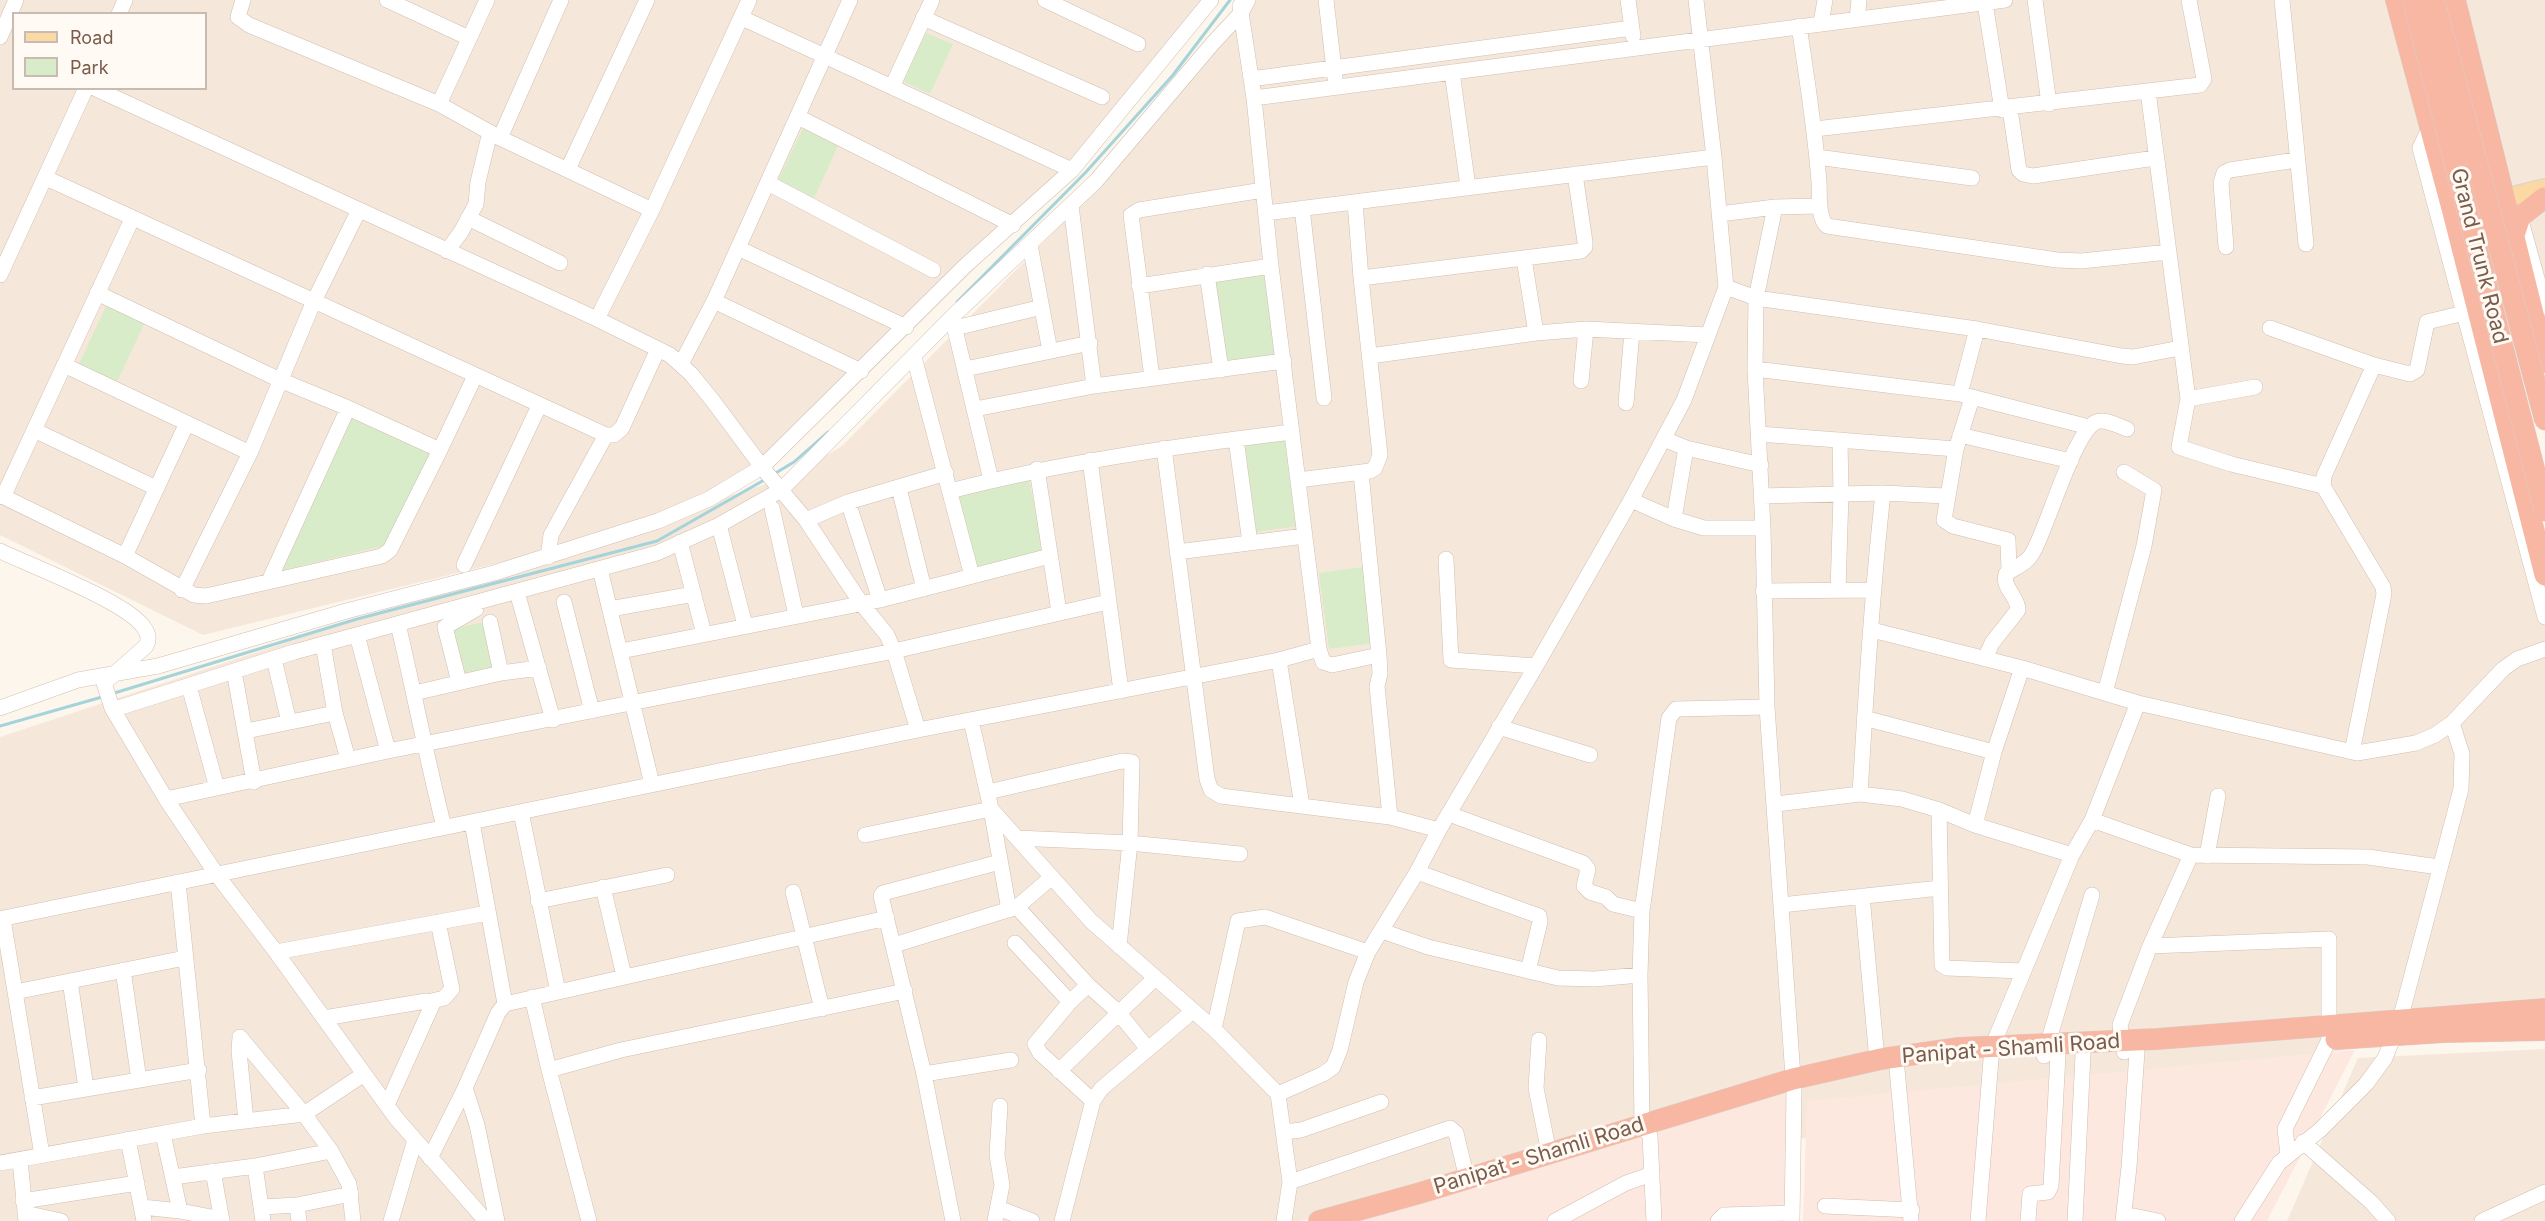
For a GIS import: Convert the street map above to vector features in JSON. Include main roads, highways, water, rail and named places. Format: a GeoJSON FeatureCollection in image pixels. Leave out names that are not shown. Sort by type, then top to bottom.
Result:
{"type":"FeatureCollection","features":[{"type":"Feature","properties":{"kind":"highway"},"geometry":{"type":"LineString","coordinates":[[2396,0],[2453,212],[2470,309],[2545,575]]}},
{"type":"Feature","properties":{"kind":"highway","name":"Grand Trunk Road"},"geometry":{"type":"LineString","coordinates":[[2413,0],[2545,512]]}},
{"type":"Feature","properties":{"kind":"highway","name":"Grand Trunk Road"},"geometry":{"type":"LineString","coordinates":[[2434,0],[2545,420]]}},
{"type":"Feature","properties":{"kind":"highway"},"geometry":{"type":"LineString","coordinates":[[2455,0],[2541,317],[2545,362]]}},
{"type":"Feature","properties":{"kind":"highway"},"geometry":{"type":"LineString","coordinates":[[2519,230],[2545,198]]}},
{"type":"Feature","properties":{"kind":"highway","name":"Panipat - Shamli Road"},"geometry":{"type":"LineString","coordinates":[[1364,1221],[1646,1130],[1877,1060],[1959,1048],[1991,1052],[2049,1052],[2397,1028],[2545,1009]]}},
{"type":"Feature","properties":{"kind":"highway","name":"Panipat - Shamli Road"},"geometry":{"type":"LineString","coordinates":[[2397,1028],[2444,1032],[2545,1030]]}},
{"type":"Feature","properties":{"kind":"highway","name":"Panipat - Shamli Road"},"geometry":{"type":"LineString","coordinates":[[2049,1052],[2083,1054],[2127,1048]]}},
{"type":"Feature","properties":{"kind":"highway","name":"Panipat - Shamli Road"},"geometry":{"type":"LineString","coordinates":[[1794,1085],[1991,1052]]}},
{"type":"Feature","properties":{"kind":"highway","name":"Panipat - Shamli Road"},"geometry":{"type":"LineString","coordinates":[[1318,1221],[1549,1153],[1646,1130]]}},
{"type":"Feature","properties":{"kind":"main road"},"geometry":{"type":"LineString","coordinates":[[2453,212],[2519,230],[2545,188]]}},
{"type":"Feature","properties":{"kind":"waterway"},"geometry":{"type":"LineString","coordinates":[[957,302],[1086,172],[1173,75],[1230,0]]}},
{"type":"Feature","properties":{"kind":"waterway"},"geometry":{"type":"LineString","coordinates":[[774,474],[794,462],[828,432]]}},
{"type":"Feature","properties":{"kind":"waterway"},"geometry":{"type":"LineString","coordinates":[[111,694],[357,619],[657,541],[766,479]]}},
{"type":"Feature","properties":{"kind":"waterway"},"geometry":{"type":"LineString","coordinates":[[0,726],[102,697]]}}]}
